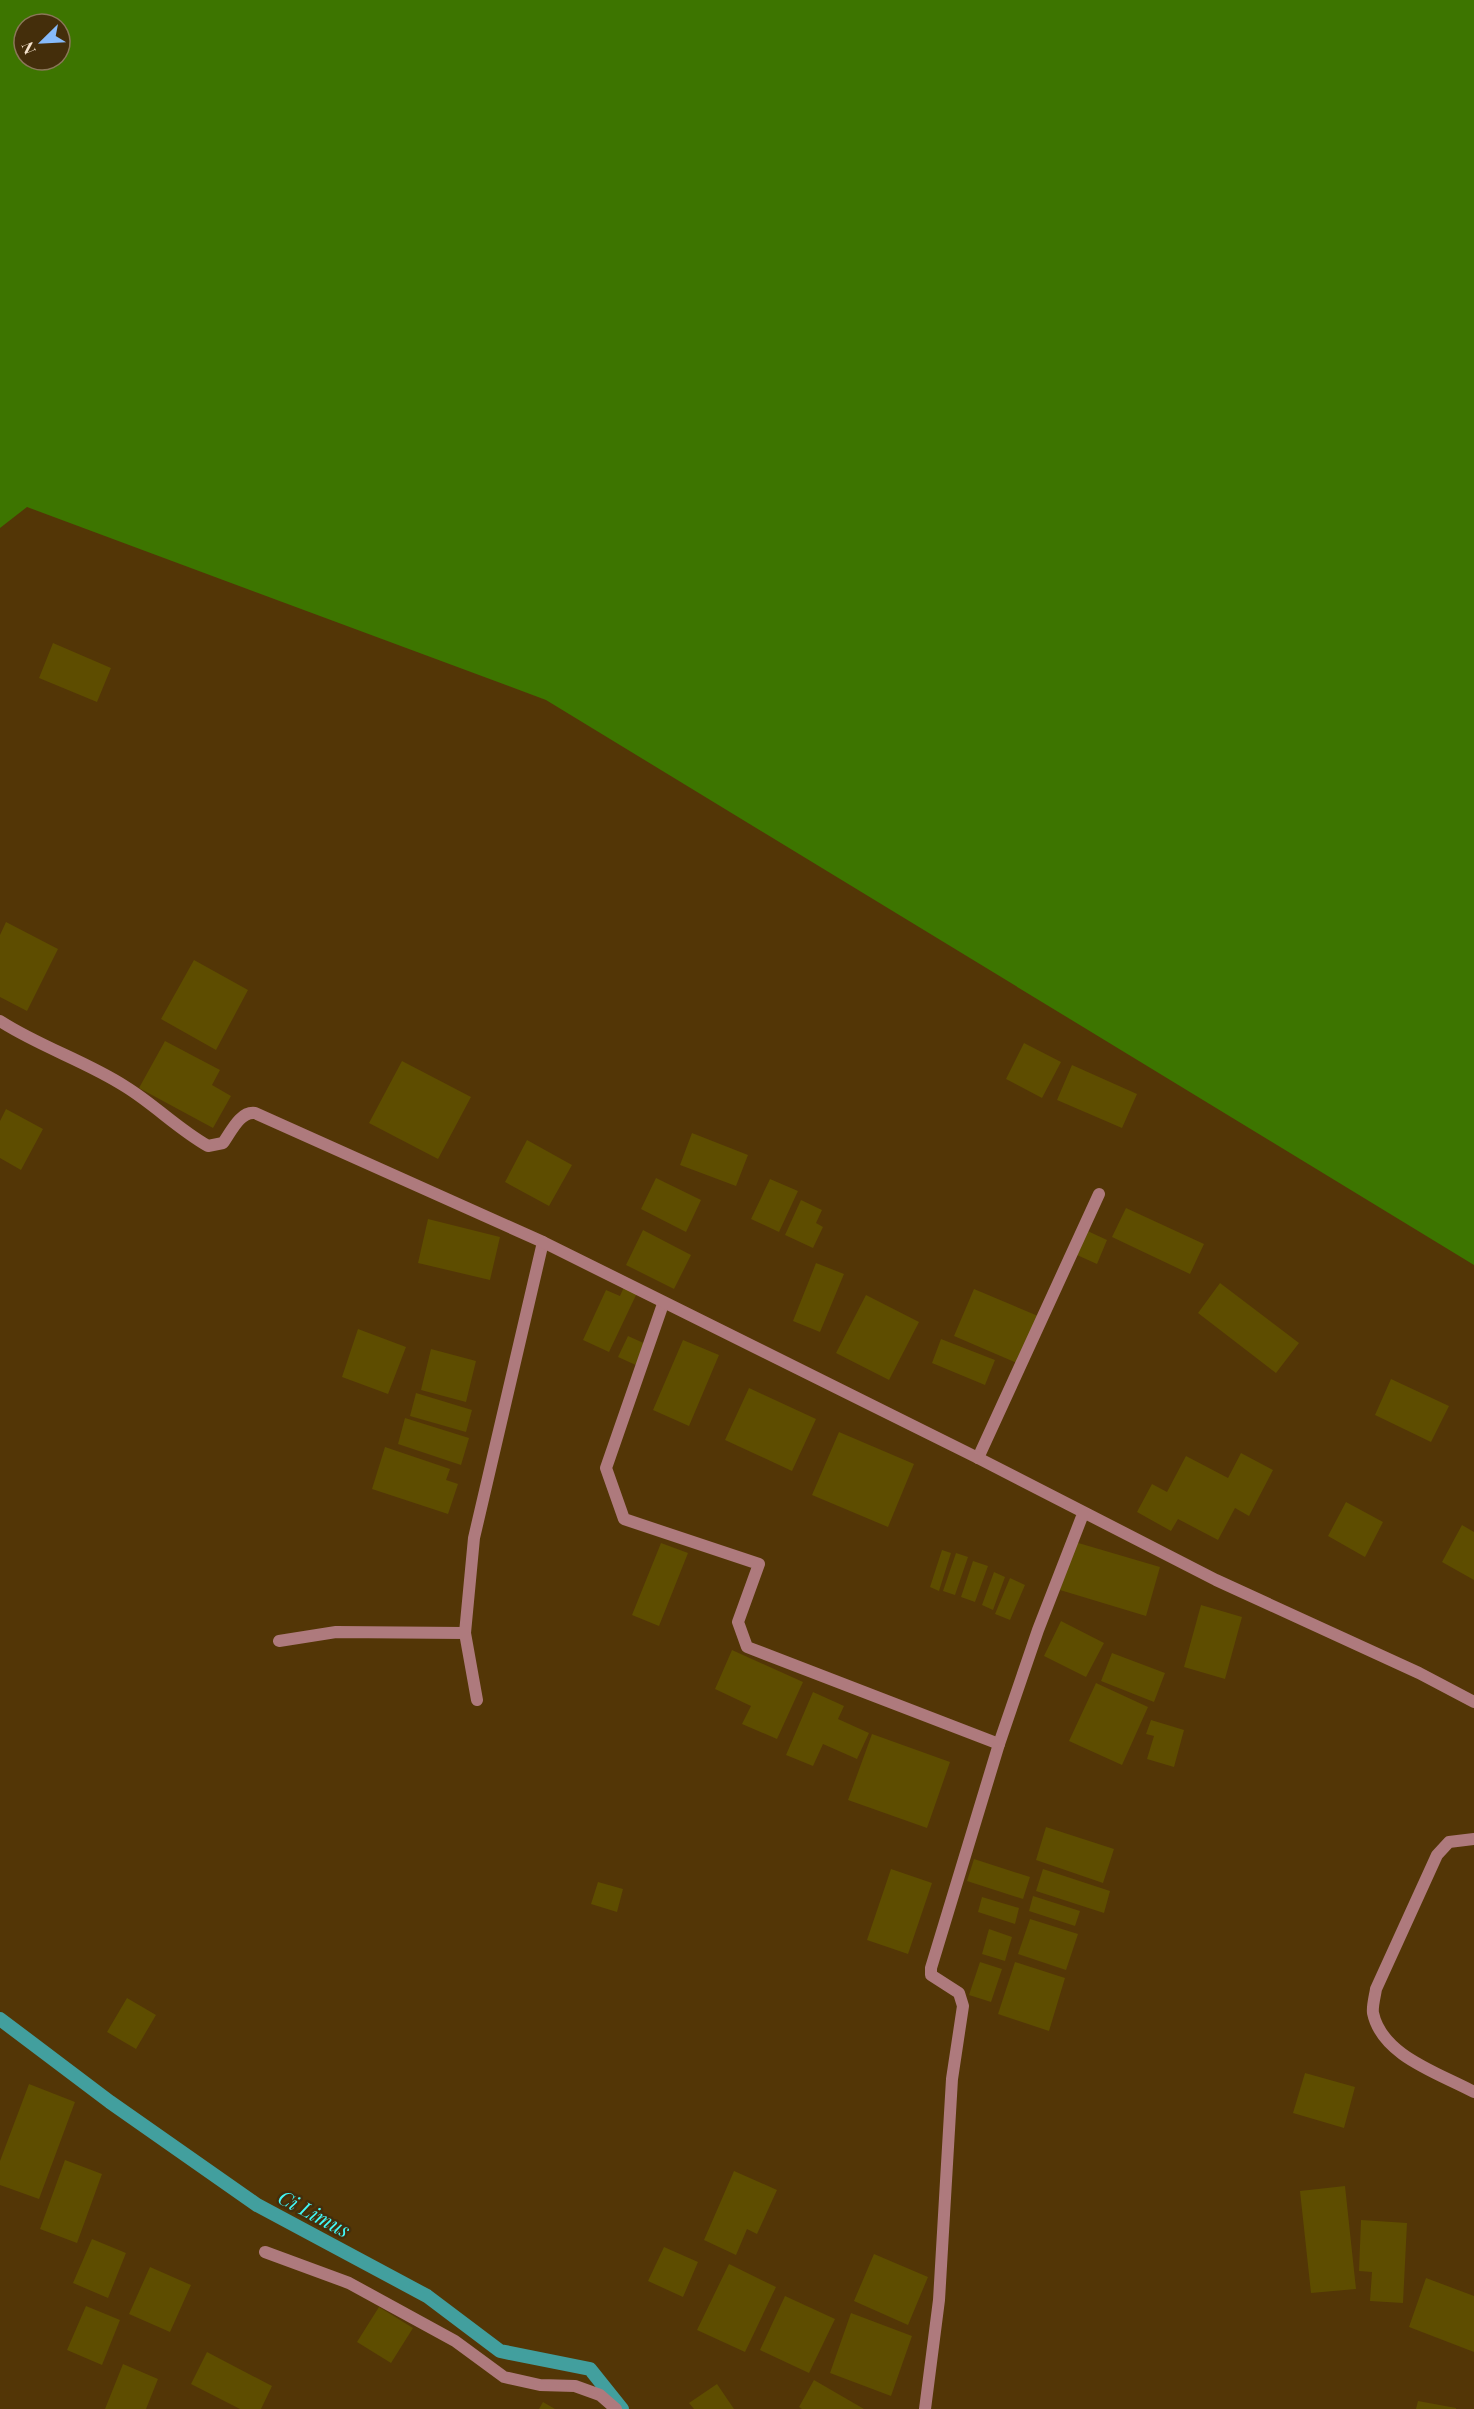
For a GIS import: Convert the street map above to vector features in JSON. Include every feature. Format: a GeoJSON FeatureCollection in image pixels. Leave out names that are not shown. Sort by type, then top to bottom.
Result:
{"type":"FeatureCollection","features":[{"type":"Feature","properties":{"kind":"street"},"geometry":{"type":"LineString","coordinates":[[0,1021],[24,1037],[64,1053],[126,1086],[172,1123],[208,1146],[223,1143],[242,1115],[248,1112],[255,1113],[543,1242],[663,1304],[978,1458],[1083,1514],[1216,1580],[1419,1673],[1474,1702]]}},
{"type":"Feature","properties":{"kind":"street"},"geometry":{"type":"LineString","coordinates":[[978,1458],[1099,1194]]}},
{"type":"Feature","properties":{"kind":"street"},"geometry":{"type":"LineString","coordinates":[[477,1700],[465,1633],[474,1538],[543,1242]]}},
{"type":"Feature","properties":{"kind":"street"},"geometry":{"type":"LineString","coordinates":[[663,1304],[606,1468],[624,1519],[759,1564],[738,1622],[747,1647],[999,1744]]}},
{"type":"Feature","properties":{"kind":"street"},"geometry":{"type":"LineString","coordinates":[[925,2409],[939,2300],[952,2079],[963,2006],[958,1993],[936,1981],[931,1975],[931,1968],[999,1744],[1038,1630],[1083,1514]]}},
{"type":"Feature","properties":{"kind":"street"},"geometry":{"type":"LineString","coordinates":[[279,1641],[336,1632],[465,1633]]}},
{"type":"Feature","properties":{"kind":"street"},"geometry":{"type":"LineString","coordinates":[[1474,1839],[1449,1842],[1437,1855],[1376,1989],[1372,2011],[1381,2035],[1399,2052],[1474,2092]]}},
{"type":"Feature","properties":{"kind":"street"},"geometry":{"type":"LineString","coordinates":[[265,2252],[349,2283],[454,2341],[504,2377],[540,2385],[575,2386],[600,2395],[615,2409]]}},
{"type":"Feature","properties":{"kind":"green space"},"geometry":{"type":"Polygon","coordinates":[[[0,0],[1474,0],[1474,1265],[546,700],[27,507],[0,528],[0,0]]]}},
{"type":"Feature","properties":{"kind":"building"},"geometry":{"type":"Polygon","coordinates":[[[53,643],[111,668],[97,702],[39,678],[53,643]]]}},
{"type":"Feature","properties":{"kind":"building"},"geometry":{"type":"Polygon","coordinates":[[[6,922],[58,949],[27,1011],[0,997],[0,935],[6,922]]]}},
{"type":"Feature","properties":{"kind":"building"},"geometry":{"type":"Polygon","coordinates":[[[194,960],[248,990],[216,1050],[161,1019],[194,960]]]}},
{"type":"Feature","properties":{"kind":"building"},"geometry":{"type":"Polygon","coordinates":[[[165,1041],[220,1070],[212,1085],[231,1096],[213,1128],[139,1088],[165,1041]]]}},
{"type":"Feature","properties":{"kind":"building"},"geometry":{"type":"Polygon","coordinates":[[[1024,1043],[1061,1062],[1042,1098],[1006,1079],[1024,1043]]]}},
{"type":"Feature","properties":{"kind":"building"},"geometry":{"type":"Polygon","coordinates":[[[402,1061],[471,1097],[438,1159],[369,1123],[402,1061]]]}},
{"type":"Feature","properties":{"kind":"building"},"geometry":{"type":"Polygon","coordinates":[[[1072,1065],[1137,1094],[1122,1128],[1057,1100],[1072,1065]]]}},
{"type":"Feature","properties":{"kind":"building"},"geometry":{"type":"Polygon","coordinates":[[[6,1109],[43,1129],[21,1170],[0,1158],[0,1121],[6,1109]]]}},
{"type":"Feature","properties":{"kind":"building"},"geometry":{"type":"Polygon","coordinates":[[[692,1133],[748,1155],[736,1186],[680,1165],[692,1133]]]}},
{"type":"Feature","properties":{"kind":"building"},"geometry":{"type":"Polygon","coordinates":[[[527,1140],[572,1165],[549,1206],[505,1182],[527,1140]]]}},
{"type":"Feature","properties":{"kind":"building"},"geometry":{"type":"Polygon","coordinates":[[[656,1178],[701,1200],[686,1232],[641,1209],[656,1178]]]}},
{"type":"Feature","properties":{"kind":"building"},"geometry":{"type":"Polygon","coordinates":[[[770,1179],[798,1191],[779,1232],[751,1219],[770,1179]]]}},
{"type":"Feature","properties":{"kind":"building"},"geometry":{"type":"Polygon","coordinates":[[[801,1200],[822,1210],[816,1223],[823,1227],[813,1248],[785,1235],[801,1200]]]}},
{"type":"Feature","properties":{"kind":"building"},"geometry":{"type":"Polygon","coordinates":[[[1126,1208],[1204,1244],[1190,1274],[1112,1237],[1126,1208]]]}},
{"type":"Feature","properties":{"kind":"building"},"geometry":{"type":"Polygon","coordinates":[[[428,1219],[500,1237],[490,1280],[418,1263],[428,1219]]]}},
{"type":"Feature","properties":{"kind":"building"},"geometry":{"type":"Polygon","coordinates":[[[1079,1227],[1107,1240],[1097,1264],[1068,1251],[1079,1227]]]}},
{"type":"Feature","properties":{"kind":"building"},"geometry":{"type":"Polygon","coordinates":[[[643,1230],[691,1255],[674,1289],[626,1265],[643,1230]]]}},
{"type":"Feature","properties":{"kind":"building"},"geometry":{"type":"Polygon","coordinates":[[[816,1263],[844,1274],[820,1332],[793,1321],[816,1263]]]}},
{"type":"Feature","properties":{"kind":"building"},"geometry":{"type":"Polygon","coordinates":[[[1220,1283],[1299,1343],[1276,1373],[1198,1313],[1220,1283]]]}},
{"type":"Feature","properties":{"kind":"building"},"geometry":{"type":"Polygon","coordinates":[[[624,1287],[637,1293],[609,1352],[583,1340],[606,1290],[620,1296],[624,1287]]]}},
{"type":"Feature","properties":{"kind":"building"},"geometry":{"type":"Polygon","coordinates":[[[974,1289],[1038,1316],[1019,1364],[954,1336],[974,1289]]]}},
{"type":"Feature","properties":{"kind":"building"},"geometry":{"type":"Polygon","coordinates":[[[866,1295],[919,1322],[889,1380],[836,1353],[866,1295]]]}},
{"type":"Feature","properties":{"kind":"building"},"geometry":{"type":"Polygon","coordinates":[[[358,1329],[406,1347],[388,1394],[342,1377],[358,1329]]]}},
{"type":"Feature","properties":{"kind":"building"},"geometry":{"type":"Polygon","coordinates":[[[628,1336],[648,1345],[638,1366],[618,1357],[628,1336]]]}},
{"type":"Feature","properties":{"kind":"building"},"geometry":{"type":"Polygon","coordinates":[[[941,1339],[995,1360],[985,1385],[932,1363],[941,1339]]]}},
{"type":"Feature","properties":{"kind":"building"},"geometry":{"type":"Polygon","coordinates":[[[683,1340],[719,1355],[689,1426],[653,1410],[683,1340]]]}},
{"type":"Feature","properties":{"kind":"building"},"geometry":{"type":"Polygon","coordinates":[[[431,1349],[476,1361],[466,1402],[421,1390],[431,1349]]]}},
{"type":"Feature","properties":{"kind":"building"},"geometry":{"type":"Polygon","coordinates":[[[1391,1379],[1449,1406],[1431,1442],[1375,1415],[1391,1379]]]}},
{"type":"Feature","properties":{"kind":"building"},"geometry":{"type":"Polygon","coordinates":[[[749,1388],[816,1419],[792,1471],[725,1440],[749,1388]]]}},
{"type":"Feature","properties":{"kind":"building"},"geometry":{"type":"Polygon","coordinates":[[[416,1393],[472,1410],[466,1432],[410,1416],[416,1393]]]}},
{"type":"Feature","properties":{"kind":"building"},"geometry":{"type":"Polygon","coordinates":[[[405,1418],[469,1438],[461,1465],[398,1444],[405,1418]]]}},
{"type":"Feature","properties":{"kind":"building"},"geometry":{"type":"Polygon","coordinates":[[[839,1432],[914,1464],[888,1527],[812,1495],[839,1432]]]}},
{"type":"Feature","properties":{"kind":"building"},"geometry":{"type":"Polygon","coordinates":[[[385,1447],[450,1469],[446,1480],[458,1484],[448,1514],[372,1489],[385,1447]]]}},
{"type":"Feature","properties":{"kind":"building"},"geometry":{"type":"Polygon","coordinates":[[[1241,1453],[1273,1470],[1249,1516],[1235,1508],[1218,1540],[1178,1519],[1171,1531],[1137,1512],[1152,1484],[1167,1492],[1186,1456],[1228,1478],[1241,1453]]]}},
{"type":"Feature","properties":{"kind":"building"},"geometry":{"type":"Polygon","coordinates":[[[1346,1502],[1383,1522],[1365,1557],[1328,1536],[1346,1502]]]}},
{"type":"Feature","properties":{"kind":"building"},"geometry":{"type":"Polygon","coordinates":[[[1462,1525],[1474,1532],[1474,1580],[1442,1562],[1462,1525]]]}},
{"type":"Feature","properties":{"kind":"building"},"geometry":{"type":"Polygon","coordinates":[[[1075,1542],[1160,1567],[1146,1616],[1060,1590],[1075,1542]]]}},
{"type":"Feature","properties":{"kind":"building"},"geometry":{"type":"Polygon","coordinates":[[[661,1543],[688,1553],[659,1626],[632,1615],[661,1543]]]}},
{"type":"Feature","properties":{"kind":"building"},"geometry":{"type":"Polygon","coordinates":[[[942,1550],[951,1553],[939,1591],[930,1587],[942,1550]]]}},
{"type":"Feature","properties":{"kind":"building"},"geometry":{"type":"Polygon","coordinates":[[[956,1553],[968,1557],[955,1595],[943,1591],[956,1553]]]}},
{"type":"Feature","properties":{"kind":"building"},"geometry":{"type":"Polygon","coordinates":[[[973,1561],[988,1566],[975,1602],[961,1597],[973,1561]]]}},
{"type":"Feature","properties":{"kind":"building"},"geometry":{"type":"Polygon","coordinates":[[[994,1572],[1005,1577],[993,1610],[982,1605],[994,1572]]]}},
{"type":"Feature","properties":{"kind":"building"},"geometry":{"type":"Polygon","coordinates":[[[1010,1578],[1025,1585],[1010,1620],[995,1614],[1010,1578]]]}},
{"type":"Feature","properties":{"kind":"building"},"geometry":{"type":"Polygon","coordinates":[[[1201,1605],[1242,1617],[1225,1679],[1184,1667],[1201,1605]]]}},
{"type":"Feature","properties":{"kind":"building"},"geometry":{"type":"Polygon","coordinates":[[[1061,1621],[1104,1643],[1086,1677],[1044,1656],[1061,1621]]]}},
{"type":"Feature","properties":{"kind":"building"},"geometry":{"type":"Polygon","coordinates":[[[732,1650],[803,1682],[777,1739],[742,1724],[751,1706],[715,1689],[732,1650]]]}},
{"type":"Feature","properties":{"kind":"building"},"geometry":{"type":"Polygon","coordinates":[[[1112,1653],[1165,1673],[1154,1702],[1101,1681],[1112,1653]]]}},
{"type":"Feature","properties":{"kind":"building"},"geometry":{"type":"Polygon","coordinates":[[[1096,1683],[1148,1707],[1122,1765],[1069,1741],[1096,1683]]]}},
{"type":"Feature","properties":{"kind":"building"},"geometry":{"type":"Polygon","coordinates":[[[813,1692],[844,1706],[838,1719],[869,1733],[857,1759],[823,1744],[813,1766],[786,1755],[813,1692]]]}},
{"type":"Feature","properties":{"kind":"building"},"geometry":{"type":"Polygon","coordinates":[[[1151,1720],[1184,1730],[1174,1767],[1147,1759],[1154,1736],[1146,1734],[1151,1720]]]}},
{"type":"Feature","properties":{"kind":"building"},"geometry":{"type":"Polygon","coordinates":[[[872,1734],[950,1762],[927,1828],[848,1800],[872,1734]]]}},
{"type":"Feature","properties":{"kind":"building"},"geometry":{"type":"Polygon","coordinates":[[[1046,1827],[1114,1849],[1103,1883],[1036,1860],[1046,1827]]]}},
{"type":"Feature","properties":{"kind":"building"},"geometry":{"type":"Polygon","coordinates":[[[974,1859],[1030,1877],[1023,1899],[967,1881],[974,1859]]]}},
{"type":"Feature","properties":{"kind":"building"},"geometry":{"type":"Polygon","coordinates":[[[891,1869],[932,1883],[908,1954],[867,1940],[891,1869]]]}},
{"type":"Feature","properties":{"kind":"building"},"geometry":{"type":"Polygon","coordinates":[[[1043,1869],[1110,1891],[1104,1913],[1036,1891],[1043,1869]]]}},
{"type":"Feature","properties":{"kind":"building"},"geometry":{"type":"Polygon","coordinates":[[[598,1882],[623,1889],[617,1912],[591,1904],[598,1882]]]}},
{"type":"Feature","properties":{"kind":"building"},"geometry":{"type":"Polygon","coordinates":[[[1033,1896],[1080,1911],[1075,1926],[1029,1911],[1033,1896]]]}},
{"type":"Feature","properties":{"kind":"building"},"geometry":{"type":"Polygon","coordinates":[[[982,1897],[1019,1908],[1015,1924],[978,1912],[982,1897]]]}},
{"type":"Feature","properties":{"kind":"building"},"geometry":{"type":"Polygon","coordinates":[[[1030,1919],[1078,1934],[1066,1970],[1018,1954],[1030,1919]]]}},
{"type":"Feature","properties":{"kind":"building"},"geometry":{"type":"Polygon","coordinates":[[[989,1929],[1012,1937],[1005,1961],[982,1954],[989,1929]]]}},
{"type":"Feature","properties":{"kind":"building"},"geometry":{"type":"Polygon","coordinates":[[[980,1962],[1002,1969],[991,2002],[969,1995],[980,1962]]]}},
{"type":"Feature","properties":{"kind":"building"},"geometry":{"type":"Polygon","coordinates":[[[1015,1962],[1065,1978],[1049,2031],[998,2014],[1015,1962]]]}},
{"type":"Feature","properties":{"kind":"building"},"geometry":{"type":"Polygon","coordinates":[[[127,1998],[156,2015],[136,2049],[107,2032],[127,1998]]]}},
{"type":"Feature","properties":{"kind":"building"},"geometry":{"type":"Polygon","coordinates":[[[1305,2073],[1355,2087],[1344,2128],[1293,2113],[1305,2073]]]}},
{"type":"Feature","properties":{"kind":"building"},"geometry":{"type":"Polygon","coordinates":[[[29,2084],[75,2102],[39,2199],[0,2185],[0,2161],[29,2084]]]}},
{"type":"Feature","properties":{"kind":"building"},"geometry":{"type":"Polygon","coordinates":[[[65,2160],[102,2174],[77,2243],[40,2229],[65,2160]]]}},
{"type":"Feature","properties":{"kind":"building"},"geometry":{"type":"Polygon","coordinates":[[[734,2171],[777,2190],[757,2234],[747,2229],[736,2255],[704,2240],[734,2171]]]}},
{"type":"Feature","properties":{"kind":"building"},"geometry":{"type":"Polygon","coordinates":[[[1345,2186],[1356,2289],[1311,2293],[1300,2191],[1345,2186]]]}},
{"type":"Feature","properties":{"kind":"building"},"geometry":{"type":"Polygon","coordinates":[[[1361,2220],[1407,2223],[1403,2303],[1370,2301],[1372,2272],[1359,2271],[1361,2220]]]}},
{"type":"Feature","properties":{"kind":"building"},"geometry":{"type":"Polygon","coordinates":[[[92,2239],[126,2253],[108,2298],[73,2283],[92,2239]]]}},
{"type":"Feature","properties":{"kind":"building"},"geometry":{"type":"Polygon","coordinates":[[[664,2247],[698,2262],[683,2297],[648,2281],[664,2247]]]}},
{"type":"Feature","properties":{"kind":"building"},"geometry":{"type":"Polygon","coordinates":[[[874,2254],[928,2277],[908,2325],[854,2301],[874,2254]]]}},
{"type":"Feature","properties":{"kind":"building"},"geometry":{"type":"Polygon","coordinates":[[[729,2264],[776,2287],[745,2352],[697,2330],[729,2264]]]}},
{"type":"Feature","properties":{"kind":"building"},"geometry":{"type":"Polygon","coordinates":[[[150,2267],[191,2285],[170,2332],[129,2314],[150,2267]]]}},
{"type":"Feature","properties":{"kind":"building"},"geometry":{"type":"Polygon","coordinates":[[[1426,2278],[1474,2296],[1474,2352],[1409,2327],[1426,2278]]]}},
{"type":"Feature","properties":{"kind":"building"},"geometry":{"type":"Polygon","coordinates":[[[785,2296],[835,2319],[809,2373],[760,2350],[785,2296]]]}},
{"type":"Feature","properties":{"kind":"building"},"geometry":{"type":"Polygon","coordinates":[[[86,2306],[120,2320],[102,2365],[67,2350],[86,2306]]]}},
{"type":"Feature","properties":{"kind":"building"},"geometry":{"type":"Polygon","coordinates":[[[379,2307],[413,2328],[391,2363],[357,2342],[379,2307]]]}},
{"type":"Feature","properties":{"kind":"building"},"geometry":{"type":"Polygon","coordinates":[[[851,2313],[912,2336],[891,2396],[830,2373],[851,2313]]]}},
{"type":"Feature","properties":{"kind":"building"},"geometry":{"type":"Polygon","coordinates":[[[207,2352],[272,2386],[261,2409],[240,2409],[191,2384],[207,2352]]]}},
{"type":"Feature","properties":{"kind":"building"},"geometry":{"type":"Polygon","coordinates":[[[123,2364],[158,2379],[146,2409],[105,2409],[123,2364]]]}},
{"type":"Feature","properties":{"kind":"building"},"geometry":{"type":"Polygon","coordinates":[[[814,2380],[864,2409],[802,2409],[799,2407],[814,2380]]]}},
{"type":"Feature","properties":{"kind":"building"},"geometry":{"type":"Polygon","coordinates":[[[717,2384],[734,2409],[694,2409],[689,2403],[717,2384]]]}},
{"type":"Feature","properties":{"kind":"building"},"geometry":{"type":"Polygon","coordinates":[[[1418,2401],[1456,2408],[1456,2409],[1416,2409],[1418,2401]]]}},
{"type":"Feature","properties":{"kind":"building"},"geometry":{"type":"Polygon","coordinates":[[[543,2402],[555,2409],[539,2409],[543,2402]]]}},
{"type":"Feature","properties":{"kind":"waterway","name":"Ci Limus"},"geometry":{"type":"LineString","coordinates":[[0,2019],[110,2102],[257,2205],[427,2296],[500,2351],[590,2369],[622,2409]]}}]}
